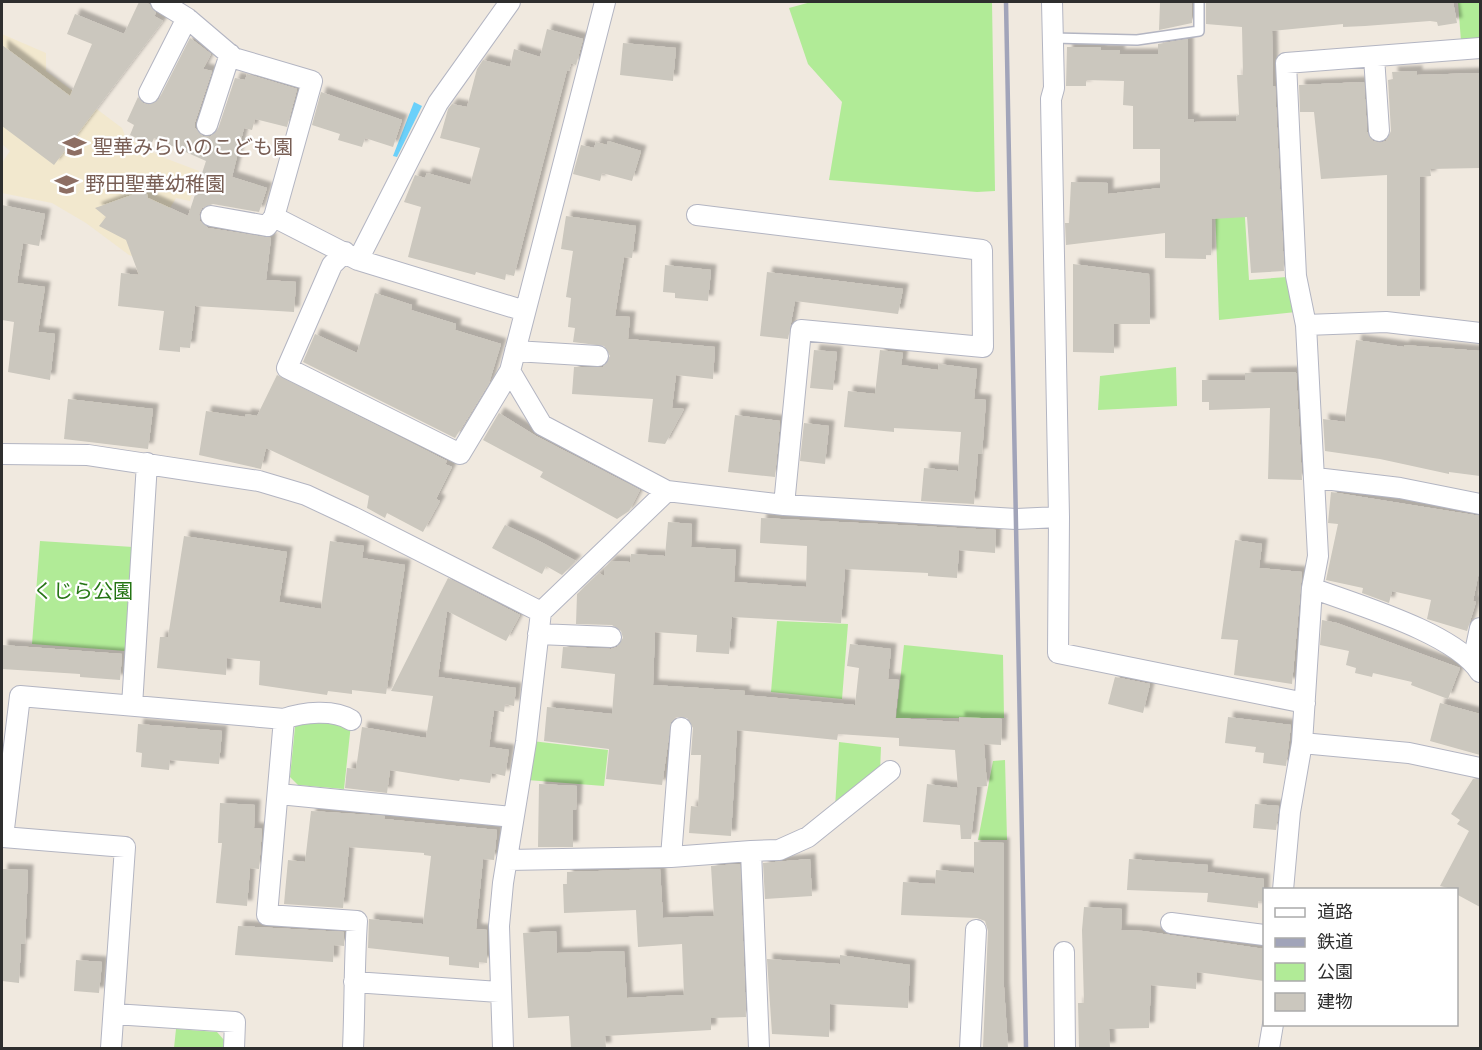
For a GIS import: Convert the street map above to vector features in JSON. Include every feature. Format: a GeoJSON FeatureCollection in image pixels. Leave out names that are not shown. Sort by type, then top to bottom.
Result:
{"type":"FeatureCollection","features":[{"type":"Feature","properties":{"kind":"street"},"geometry":{"type":"LineString","coordinates":[[161,2],[187,18],[230,54],[312,81],[274,217],[267,226],[211,216]]}},
{"type":"Feature","properties":{"kind":"street"},"geometry":{"type":"LineString","coordinates":[[510,2],[438,103],[352,256],[332,265],[287,368],[460,454],[510,371],[606,2]]}},
{"type":"Feature","properties":{"kind":"street"},"geometry":{"type":"LineString","coordinates":[[1052,2],[1051,111],[1059,517],[1058,653],[1305,703]]}},
{"type":"Feature","properties":{"kind":"street"},"geometry":{"type":"LineString","coordinates":[[149,93],[187,18]]}},
{"type":"Feature","properties":{"kind":"street"},"geometry":{"type":"LineString","coordinates":[[1283,888],[1290,812],[1302,743],[1312,588],[1318,556],[1316,477],[1306,325],[1296,276],[1286,63],[1480,48]]}},
{"type":"Feature","properties":{"kind":"street"},"geometry":{"type":"LineString","coordinates":[[207,125],[230,54]]}},
{"type":"Feature","properties":{"kind":"street"},"geometry":{"type":"LineString","coordinates":[[1374,57],[1379,131]]}},
{"type":"Feature","properties":{"kind":"street"},"geometry":{"type":"LineString","coordinates":[[697,215],[982,250],[983,347],[801,330],[784,505]]}},
{"type":"Feature","properties":{"kind":"street"},"geometry":{"type":"LineString","coordinates":[[274,217],[352,256],[525,311]]}},
{"type":"Feature","properties":{"kind":"street"},"geometry":{"type":"LineString","coordinates":[[1306,325],[1386,322],[1480,333]]}},
{"type":"Feature","properties":{"kind":"street"},"geometry":{"type":"LineString","coordinates":[[515,351],[598,356]]}},
{"type":"Feature","properties":{"kind":"street"},"geometry":{"type":"LineString","coordinates":[[510,371],[542,426],[667,491],[784,505],[1016,519],[1059,517]]}},
{"type":"Feature","properties":{"kind":"street"},"geometry":{"type":"LineString","coordinates":[[2,454],[88,455],[259,481],[306,495],[541,612]]}},
{"type":"Feature","properties":{"kind":"street"},"geometry":{"type":"LineString","coordinates":[[132,706],[147,463]]}},
{"type":"Feature","properties":{"kind":"street"},"geometry":{"type":"LineString","coordinates":[[1316,477],[1400,488],[1480,504]]}},
{"type":"Feature","properties":{"kind":"street"},"geometry":{"type":"LineString","coordinates":[[503,1048],[499,992],[499,926],[513,817],[525,747],[541,612],[667,491]]}},
{"type":"Feature","properties":{"kind":"street"},"geometry":{"type":"LineString","coordinates":[[1312,588],[1446,642],[1477,667]]}},
{"type":"Feature","properties":{"kind":"street"},"geometry":{"type":"LineString","coordinates":[[1477,667],[1480,628]]}},
{"type":"Feature","properties":{"kind":"street"},"geometry":{"type":"LineString","coordinates":[[538,634],[611,637]]}},
{"type":"Feature","properties":{"kind":"street"},"geometry":{"type":"LineString","coordinates":[[111,1048],[125,847],[3,837],[6,752],[20,696],[284,719],[301,713],[344,716],[351,720]]}},
{"type":"Feature","properties":{"kind":"street"},"geometry":{"type":"LineString","coordinates":[[284,719],[267,915],[357,921],[353,1048]]}},
{"type":"Feature","properties":{"kind":"street"},"geometry":{"type":"LineString","coordinates":[[671,856],[681,728]]}},
{"type":"Feature","properties":{"kind":"street"},"geometry":{"type":"LineString","coordinates":[[1302,743],[1408,753],[1480,768]]}},
{"type":"Feature","properties":{"kind":"street"},"geometry":{"type":"LineString","coordinates":[[508,860],[671,856],[779,850],[801,841],[891,771]]}},
{"type":"Feature","properties":{"kind":"street"},"geometry":{"type":"LineString","coordinates":[[279,794],[513,817]]}},
{"type":"Feature","properties":{"kind":"street"},"geometry":{"type":"LineString","coordinates":[[751,851],[759,1048]]}},
{"type":"Feature","properties":{"kind":"street"},"geometry":{"type":"LineString","coordinates":[[1171,923],[1263,935]]}},
{"type":"Feature","properties":{"kind":"street"},"geometry":{"type":"LineString","coordinates":[[970,1048],[976,930]]}},
{"type":"Feature","properties":{"kind":"street"},"geometry":{"type":"LineString","coordinates":[[1064,952],[1065,1048]]}},
{"type":"Feature","properties":{"kind":"street"},"geometry":{"type":"LineString","coordinates":[[354,981],[499,992]]}},
{"type":"Feature","properties":{"kind":"street"},"geometry":{"type":"LineString","coordinates":[[114,1014],[235,1022],[234,1048]]}},
{"type":"Feature","properties":{"kind":"street"},"geometry":{"type":"LineString","coordinates":[[1269,1048],[1273,1026]]}},
{"type":"Feature","properties":{"kind":"lane"},"geometry":{"type":"LineString","coordinates":[[1053,38],[1137,40],[1199,31],[1199,2]]}},
{"type":"Feature","properties":{"kind":"shaded area","name":"聖華みらいのこども園"},"geometry":{"type":"Polygon","coordinates":[[[2,34],[46,53],[46,71],[122,128],[126,138],[162,157],[199,171],[190,201],[176,198],[167,213],[157,264],[129,255],[86,223],[52,203],[2,193],[2,163],[10,151],[2,144],[2,34]]]}},
{"type":"Feature","properties":{"kind":"green space"},"geometry":{"type":"Polygon","coordinates":[[[811,2],[992,2],[995,191],[977,192],[829,180],[842,102],[808,64],[789,8],[811,2]]]}},
{"type":"Feature","properties":{"kind":"green space"},"geometry":{"type":"Polygon","coordinates":[[[1458,2],[1480,2],[1480,40],[1461,41],[1458,2]]]}},
{"type":"Feature","properties":{"kind":"green space"},"geometry":{"type":"Polygon","coordinates":[[[1242,172],[1249,280],[1287,277],[1296,312],[1219,320],[1214,175],[1242,172]]]}},
{"type":"Feature","properties":{"kind":"green space"},"geometry":{"type":"Polygon","coordinates":[[[1176,367],[1177,406],[1098,410],[1100,376],[1176,367]]]}},
{"type":"Feature","properties":{"kind":"green space","name":"くじら公園"},"geometry":{"type":"Polygon","coordinates":[[[40,541],[133,547],[126,651],[32,644],[40,541]]]}},
{"type":"Feature","properties":{"kind":"green space"},"geometry":{"type":"Polygon","coordinates":[[[777,621],[848,624],[842,699],[771,692],[777,621]]]}},
{"type":"Feature","properties":{"kind":"green space"},"geometry":{"type":"Polygon","coordinates":[[[904,645],[1003,655],[1004,718],[896,718],[904,645]]]}},
{"type":"Feature","properties":{"kind":"green space"},"geometry":{"type":"Polygon","coordinates":[[[303,720],[351,724],[344,789],[298,785],[290,777],[295,727],[303,720]]]}},
{"type":"Feature","properties":{"kind":"green space"},"geometry":{"type":"Polygon","coordinates":[[[532,741],[608,750],[604,786],[527,780],[532,741]]]}},
{"type":"Feature","properties":{"kind":"green space"},"geometry":{"type":"Polygon","coordinates":[[[839,742],[881,747],[880,772],[835,808],[839,742]]]}},
{"type":"Feature","properties":{"kind":"green space"},"geometry":{"type":"Polygon","coordinates":[[[1005,760],[1007,840],[978,840],[993,761],[1005,760]]]}},
{"type":"Feature","properties":{"kind":"green space"},"geometry":{"type":"Polygon","coordinates":[[[176,1029],[217,1032],[224,1040],[223,1048],[174,1048],[176,1029]]]}},
{"type":"Feature","properties":{"kind":"water"},"geometry":{"type":"Polygon","coordinates":[[[414,102],[422,106],[397,157],[393,156],[414,102]]]}},
{"type":"Feature","properties":{"kind":"building"},"geometry":{"type":"Polygon","coordinates":[[[139,2],[149,4],[156,13],[154,16],[163,21],[54,165],[2,126],[2,45],[70,96],[92,44],[67,34],[75,14],[124,34],[139,2]]]}},
{"type":"Feature","properties":{"kind":"building"},"geometry":{"type":"Polygon","coordinates":[[[1160,2],[1192,2],[1192,23],[1159,30],[1160,2]]]}},
{"type":"Feature","properties":{"kind":"building"},"geometry":{"type":"Polygon","coordinates":[[[1206,2],[1453,2],[1457,23],[1438,26],[1437,22],[1430,21],[1343,27],[1343,24],[1272,31],[1284,271],[1251,273],[1247,217],[1212,219],[1211,255],[1206,255],[1206,259],[1165,258],[1165,233],[1066,245],[1065,223],[1069,223],[1071,182],[1108,183],[1108,194],[1160,188],[1160,149],[1133,149],[1133,106],[1123,105],[1124,81],[1086,80],[1086,86],[1066,86],[1067,47],[1101,47],[1101,50],[1120,50],[1119,54],[1158,54],[1158,44],[1188,39],[1188,119],[1194,119],[1194,122],[1236,121],[1236,116],[1239,115],[1237,75],[1243,75],[1242,27],[1206,24],[1206,2]]]}},
{"type":"Feature","properties":{"kind":"building"},"geometry":{"type":"Polygon","coordinates":[[[547,29],[583,39],[576,65],[571,63],[569,71],[567,70],[514,276],[506,274],[505,280],[476,272],[475,275],[408,257],[421,207],[404,202],[415,175],[425,178],[427,173],[470,185],[480,148],[440,138],[448,109],[452,104],[467,107],[477,69],[483,60],[510,67],[514,49],[540,57],[547,29]]]}},
{"type":"Feature","properties":{"kind":"building"},"geometry":{"type":"Polygon","coordinates":[[[190,38],[211,54],[203,69],[212,71],[195,122],[195,128],[203,136],[210,137],[218,129],[235,78],[245,80],[247,74],[297,89],[287,127],[255,119],[252,130],[244,128],[232,177],[267,188],[259,212],[213,204],[202,208],[199,214],[200,221],[208,228],[271,238],[266,280],[296,282],[294,312],[195,306],[190,348],[180,347],[180,352],[159,350],[164,311],[118,306],[121,273],[139,275],[126,240],[99,226],[106,217],[95,208],[146,190],[148,198],[188,216],[206,161],[154,138],[151,145],[130,135],[134,125],[127,121],[138,97],[143,103],[149,105],[159,99],[190,38]]]}},
{"type":"Feature","properties":{"kind":"building"},"geometry":{"type":"Polygon","coordinates":[[[623,43],[676,48],[673,81],[620,75],[623,43]]]}},
{"type":"Feature","properties":{"kind":"building"},"geometry":{"type":"Polygon","coordinates":[[[1417,71],[1417,75],[1480,73],[1480,168],[1430,169],[1431,176],[1420,177],[1420,296],[1387,296],[1387,175],[1321,179],[1314,112],[1300,112],[1299,85],[1364,82],[1367,132],[1373,141],[1380,143],[1386,141],[1391,131],[1388,80],[1393,79],[1392,72],[1417,71]]]}},
{"type":"Feature","properties":{"kind":"building"},"geometry":{"type":"Polygon","coordinates":[[[321,92],[402,120],[393,147],[365,138],[362,147],[338,140],[340,134],[312,125],[321,92]]]}},
{"type":"Feature","properties":{"kind":"building"},"geometry":{"type":"Polygon","coordinates":[[[608,141],[641,151],[632,181],[602,173],[600,181],[573,174],[581,145],[594,148],[596,142],[607,145],[608,141]]]}},
{"type":"Feature","properties":{"kind":"building"},"geometry":{"type":"Polygon","coordinates":[[[2,205],[45,214],[39,246],[23,243],[17,283],[45,287],[38,332],[55,334],[50,380],[8,372],[14,322],[2,320],[2,205]]]}},
{"type":"Feature","properties":{"kind":"building"},"geometry":{"type":"Polygon","coordinates":[[[566,216],[636,226],[632,258],[624,257],[615,316],[630,317],[628,339],[715,347],[713,379],[676,375],[672,408],[684,409],[665,444],[648,442],[653,399],[572,394],[574,367],[603,367],[610,356],[604,346],[573,342],[575,328],[568,327],[571,298],[566,297],[573,251],[561,249],[566,216]]]}},
{"type":"Feature","properties":{"kind":"building"},"geometry":{"type":"Polygon","coordinates":[[[1073,264],[1149,274],[1150,324],[1114,324],[1114,353],[1073,352],[1073,264]]]}},
{"type":"Feature","properties":{"kind":"building"},"geometry":{"type":"Polygon","coordinates":[[[665,265],[711,270],[708,301],[675,298],[675,293],[663,292],[665,265]]]}},
{"type":"Feature","properties":{"kind":"building"},"geometry":{"type":"Polygon","coordinates":[[[767,272],[903,289],[898,314],[795,301],[788,339],[760,336],[767,272]]]}},
{"type":"Feature","properties":{"kind":"building"},"geometry":{"type":"Polygon","coordinates":[[[375,293],[412,305],[411,310],[456,324],[455,330],[501,344],[489,383],[455,438],[303,362],[315,334],[357,353],[375,293]]]}},
{"type":"Feature","properties":{"kind":"building"},"geometry":{"type":"Polygon","coordinates":[[[1356,340],[1404,347],[1404,345],[1480,351],[1480,476],[1449,472],[1449,474],[1380,459],[1325,451],[1323,419],[1345,422],[1356,340]]]}},
{"type":"Feature","properties":{"kind":"building"},"geometry":{"type":"Polygon","coordinates":[[[814,350],[837,352],[833,390],[810,388],[814,350]]]}},
{"type":"Feature","properties":{"kind":"building"},"geometry":{"type":"Polygon","coordinates":[[[880,350],[903,353],[901,365],[938,370],[939,364],[977,369],[974,399],[986,400],[982,454],[978,454],[974,504],[921,501],[924,468],[958,471],[961,432],[894,428],[894,432],[844,427],[848,391],[875,394],[880,350]]]}},
{"type":"Feature","properties":{"kind":"building"},"geometry":{"type":"Polygon","coordinates":[[[1296,372],[1302,480],[1268,479],[1270,408],[1209,410],[1209,402],[1202,402],[1202,380],[1245,380],[1245,373],[1296,372]]]}},
{"type":"Feature","properties":{"kind":"building"},"geometry":{"type":"Polygon","coordinates":[[[277,375],[447,461],[445,464],[452,467],[436,499],[440,501],[423,532],[387,513],[385,518],[367,508],[369,496],[266,448],[261,469],[199,455],[206,411],[245,417],[246,414],[257,416],[277,375]]]}},
{"type":"Feature","properties":{"kind":"building"},"geometry":{"type":"Polygon","coordinates":[[[68,399],[153,409],[148,449],[64,439],[68,399]]]}},
{"type":"Feature","properties":{"kind":"building"},"geometry":{"type":"Polygon","coordinates":[[[499,413],[536,436],[640,490],[629,511],[617,519],[540,477],[543,472],[483,440],[499,413]]]}},
{"type":"Feature","properties":{"kind":"building"},"geometry":{"type":"Polygon","coordinates":[[[735,415],[780,421],[775,477],[728,472],[735,415]]]}},
{"type":"Feature","properties":{"kind":"building"},"geometry":{"type":"Polygon","coordinates":[[[804,423],[829,426],[825,464],[800,461],[804,423]]]}},
{"type":"Feature","properties":{"kind":"building"},"geometry":{"type":"Polygon","coordinates":[[[1331,492],[1480,516],[1480,567],[1473,601],[1476,602],[1467,631],[1427,619],[1431,600],[1392,591],[1389,603],[1362,593],[1363,588],[1326,580],[1338,524],[1328,523],[1331,492]]]}},
{"type":"Feature","properties":{"kind":"building"},"geometry":{"type":"Polygon","coordinates":[[[761,518],[996,530],[995,553],[959,550],[957,578],[928,576],[928,573],[845,569],[841,623],[732,617],[729,654],[696,652],[697,635],[655,632],[653,685],[745,691],[744,695],[855,705],[859,668],[847,666],[850,644],[891,649],[888,679],[899,680],[895,718],[959,722],[959,717],[1002,719],[1001,745],[984,744],[987,786],[977,787],[971,839],[961,839],[960,825],[923,822],[927,784],[958,788],[955,750],[899,746],[899,738],[838,734],[837,740],[737,730],[731,836],[689,833],[691,806],[698,807],[701,755],[691,755],[693,728],[687,718],[676,717],[671,722],[662,785],[606,779],[609,749],[544,741],[547,707],[612,714],[615,674],[561,668],[563,647],[611,649],[617,647],[623,638],[621,631],[612,625],[576,624],[577,594],[599,573],[604,576],[604,568],[611,561],[630,562],[631,554],[665,556],[668,522],[692,524],[691,547],[736,550],[734,582],[806,587],[807,546],[760,543],[761,518]]]}},
{"type":"Feature","properties":{"kind":"building"},"geometry":{"type":"Polygon","coordinates":[[[505,525],[576,561],[562,575],[546,566],[542,574],[492,548],[505,525]]]}},
{"type":"Feature","properties":{"kind":"building"},"geometry":{"type":"Polygon","coordinates":[[[184,536],[287,552],[279,602],[321,609],[330,541],[364,546],[362,558],[405,565],[386,694],[352,690],[352,694],[328,691],[327,695],[259,685],[260,661],[227,658],[226,675],[157,668],[160,637],[168,637],[184,536]]]}},
{"type":"Feature","properties":{"kind":"building"},"geometry":{"type":"Polygon","coordinates":[[[1235,540],[1262,544],[1259,568],[1302,572],[1292,684],[1234,675],[1238,640],[1221,639],[1235,540]]]}},
{"type":"Feature","properties":{"kind":"building"},"geometry":{"type":"Polygon","coordinates":[[[448,578],[520,615],[506,641],[447,611],[438,677],[516,688],[514,706],[505,704],[504,712],[494,710],[489,747],[509,750],[505,776],[492,773],[490,783],[460,779],[459,781],[390,770],[387,793],[345,788],[347,768],[356,769],[362,727],[426,738],[433,696],[391,691],[448,578]]]}},
{"type":"Feature","properties":{"kind":"building"},"geometry":{"type":"Polygon","coordinates":[[[1322,620],[1337,623],[1460,668],[1448,699],[1411,685],[1412,682],[1373,673],[1372,677],[1355,673],[1356,668],[1346,665],[1349,651],[1320,645],[1322,620]]]}},
{"type":"Feature","properties":{"kind":"building"},"geometry":{"type":"Polygon","coordinates":[[[2,645],[122,654],[120,680],[80,677],[80,674],[2,669],[2,645]]]}},
{"type":"Feature","properties":{"kind":"building"},"geometry":{"type":"Polygon","coordinates":[[[1115,677],[1150,684],[1143,713],[1108,704],[1115,677]]]}},
{"type":"Feature","properties":{"kind":"building"},"geometry":{"type":"Polygon","coordinates":[[[1440,703],[1480,714],[1480,755],[1430,741],[1440,703]]]}},
{"type":"Feature","properties":{"kind":"building"},"geometry":{"type":"Polygon","coordinates":[[[1228,717],[1291,725],[1286,766],[1263,763],[1264,753],[1255,752],[1256,747],[1225,743],[1228,717]]]}},
{"type":"Feature","properties":{"kind":"building"},"geometry":{"type":"Polygon","coordinates":[[[138,724],[222,731],[219,764],[170,760],[169,770],[141,767],[142,753],[136,752],[138,724]]]}},
{"type":"Feature","properties":{"kind":"building"},"geometry":{"type":"Polygon","coordinates":[[[1473,779],[1480,780],[1480,907],[1458,895],[1458,888],[1440,886],[1469,831],[1457,824],[1460,820],[1451,814],[1473,779]]]}},
{"type":"Feature","properties":{"kind":"building"},"geometry":{"type":"Polygon","coordinates":[[[539,784],[577,786],[576,810],[573,810],[573,847],[538,847],[539,784]]]}},
{"type":"Feature","properties":{"kind":"building"},"geometry":{"type":"Polygon","coordinates":[[[220,803],[255,805],[254,828],[262,829],[259,869],[250,868],[247,906],[216,903],[222,843],[218,843],[220,803]]]}},
{"type":"Feature","properties":{"kind":"building"},"geometry":{"type":"Polygon","coordinates":[[[1255,804],[1279,806],[1276,830],[1253,828],[1255,804]]]}},
{"type":"Feature","properties":{"kind":"building"},"geometry":{"type":"Polygon","coordinates":[[[311,811],[385,816],[384,819],[497,830],[494,860],[483,859],[476,929],[487,930],[487,963],[479,962],[479,968],[449,965],[449,957],[368,948],[369,919],[423,924],[431,856],[424,855],[424,853],[349,847],[343,908],[284,904],[288,860],[305,862],[311,811]]]}},
{"type":"Feature","properties":{"kind":"building"},"geometry":{"type":"Polygon","coordinates":[[[974,842],[1004,843],[1004,987],[1008,1048],[983,1048],[988,931],[985,921],[977,918],[901,915],[903,882],[935,884],[936,870],[974,873],[974,842]]]}},
{"type":"Feature","properties":{"kind":"building"},"geometry":{"type":"Polygon","coordinates":[[[810,859],[812,896],[765,899],[763,863],[810,859]]]}},
{"type":"Feature","properties":{"kind":"building"},"geometry":{"type":"Polygon","coordinates":[[[1129,859],[1208,865],[1207,872],[1264,879],[1263,902],[1258,901],[1258,908],[1207,902],[1208,893],[1127,890],[1129,859]]]}},
{"type":"Feature","properties":{"kind":"building"},"geometry":{"type":"Polygon","coordinates":[[[740,864],[746,1017],[711,1018],[711,1030],[605,1036],[606,1048],[571,1048],[569,1016],[528,1018],[523,933],[556,931],[557,953],[624,951],[627,998],[684,995],[682,944],[638,947],[636,910],[564,913],[563,884],[567,884],[567,872],[660,869],[663,918],[714,916],[711,866],[740,864]]]}},
{"type":"Feature","properties":{"kind":"building"},"geometry":{"type":"Polygon","coordinates":[[[2,869],[28,870],[25,944],[21,944],[19,983],[2,981],[2,869]]]}},
{"type":"Feature","properties":{"kind":"building"},"geometry":{"type":"Polygon","coordinates":[[[1084,907],[1122,909],[1121,930],[1143,931],[1263,949],[1263,981],[1197,972],[1196,989],[1151,985],[1149,1028],[1109,1029],[1110,1048],[1079,1048],[1078,1003],[1084,1003],[1082,930],[1084,907]]]}},
{"type":"Feature","properties":{"kind":"building"},"geometry":{"type":"Polygon","coordinates":[[[238,926],[344,932],[344,946],[334,945],[333,962],[235,955],[238,926]]]}},
{"type":"Feature","properties":{"kind":"building"},"geometry":{"type":"Polygon","coordinates":[[[840,955],[910,965],[908,1008],[830,1004],[829,1037],[772,1034],[767,959],[840,964],[840,955]]]}},
{"type":"Feature","properties":{"kind":"building"},"geometry":{"type":"Polygon","coordinates":[[[76,960],[102,962],[99,993],[74,991],[76,960]]]}},
{"type":"Feature","properties":{"kind":"railway"},"geometry":{"type":"LineString","coordinates":[[1006,2],[1026,1048]]}},
{"type":"Feature","properties":{"kind":"place","name":"聖華みらいのこども園"},"geometry":{"type":"Point","coordinates":[75,147]}},
{"type":"Feature","properties":{"kind":"place","name":"野田聖華幼稚園"},"geometry":{"type":"Point","coordinates":[67,184]}}]}
